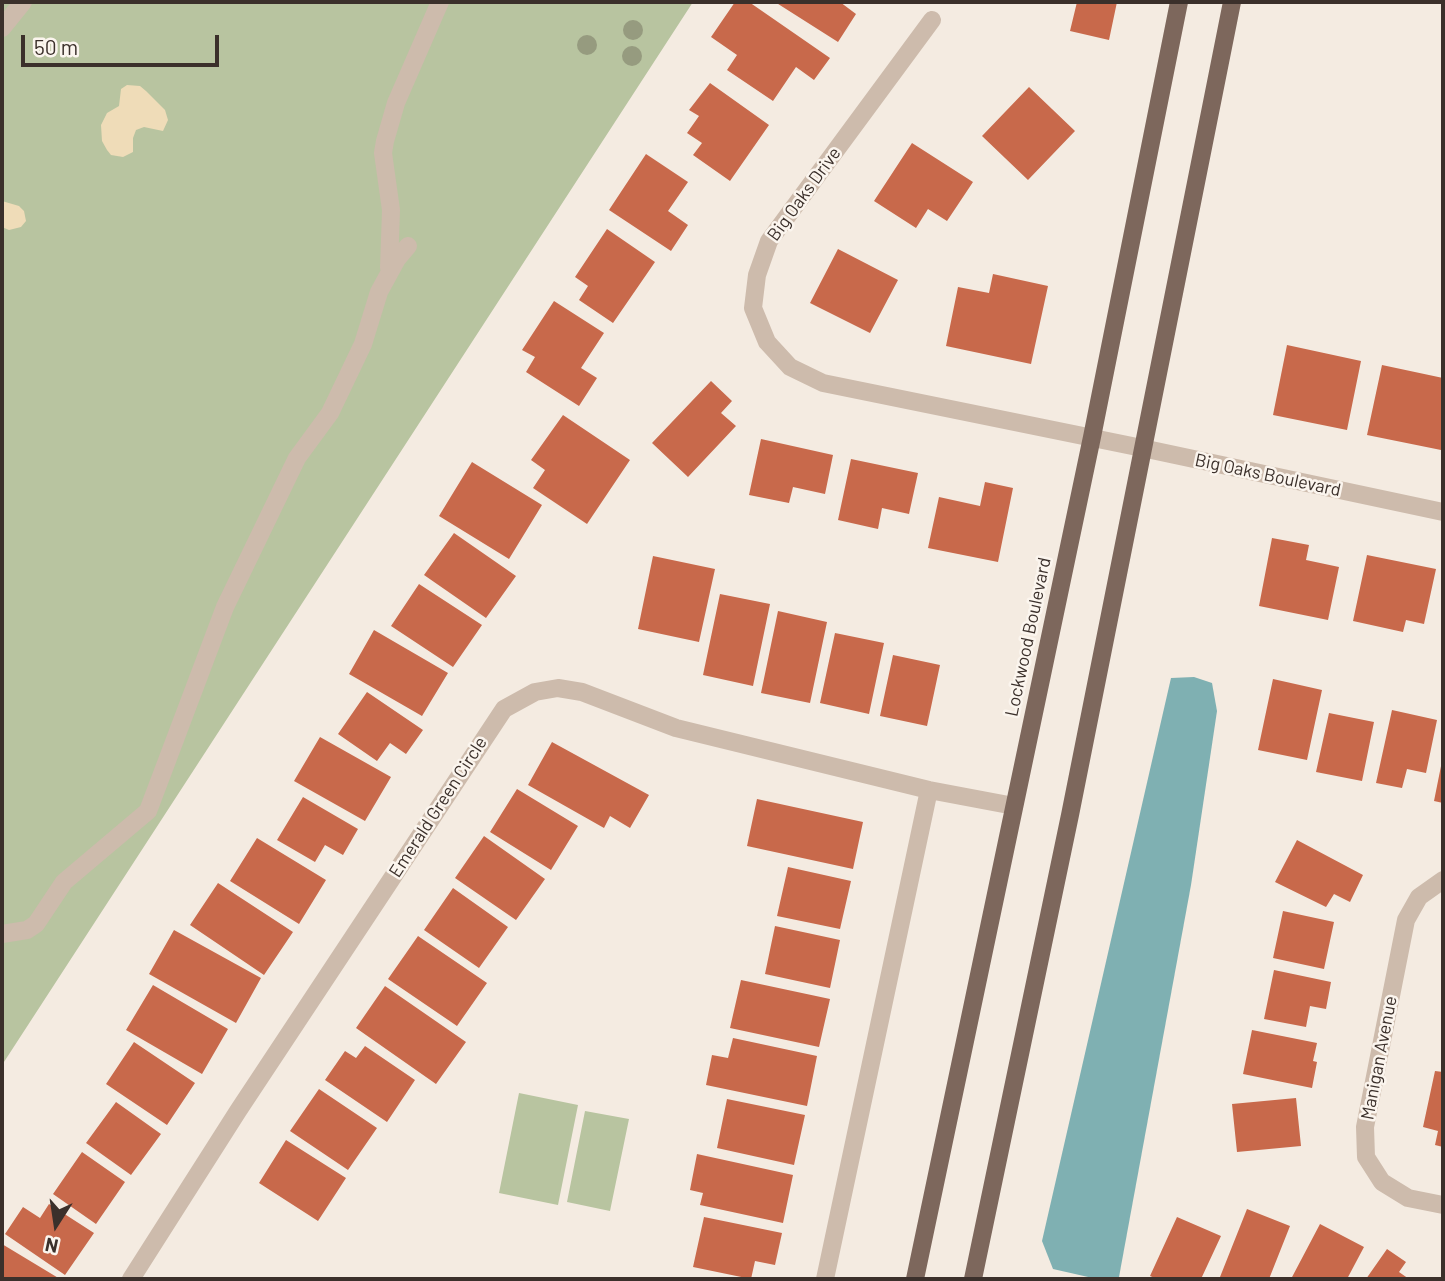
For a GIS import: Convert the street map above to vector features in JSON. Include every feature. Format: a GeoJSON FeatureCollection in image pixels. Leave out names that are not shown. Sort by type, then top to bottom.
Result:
{"type":"FeatureCollection","features":[{"type":"Feature","properties":{"kind":"main road","name":"Lockwood Boulevard"},"geometry":{"type":"LineString","coordinates":[[915,1279],[1092,437],[1179,2]]}},
{"type":"Feature","properties":{"kind":"main road"},"geometry":{"type":"LineString","coordinates":[[973,1279],[1073,801],[1232,2]]}},
{"type":"Feature","properties":{"kind":"street"},"geometry":{"type":"LineString","coordinates":[[2,29],[23,2]]}},
{"type":"Feature","properties":{"kind":"street"},"geometry":{"type":"LineString","coordinates":[[388,275],[391,210],[383,153],[384,141],[396,103],[440,2]]}},
{"type":"Feature","properties":{"kind":"street","name":"Big Oaks Drive"},"geometry":{"type":"LineString","coordinates":[[932,20],[769,242],[757,275],[753,308],[767,342],[790,367],[822,383],[1092,437]]}},
{"type":"Feature","properties":{"kind":"street"},"geometry":{"type":"LineString","coordinates":[[2,934],[18,933],[36,924],[64,882],[148,811],[225,607],[297,458],[323,423],[340,393],[363,344],[375,301],[397,259],[408,247]]}},
{"type":"Feature","properties":{"kind":"street","name":"Big Oaks Boulevard"},"geometry":{"type":"LineString","coordinates":[[1092,437],[1443,512]]}},
{"type":"Feature","properties":{"kind":"street","name":"Emerald Green Circle"},"geometry":{"type":"LineString","coordinates":[[131,1279],[245,1099],[504,709],[536,692],[558,688],[583,692],[676,728],[929,790],[1014,806]]}},
{"type":"Feature","properties":{"kind":"street"},"geometry":{"type":"LineString","coordinates":[[825,1279],[929,790]]}},
{"type":"Feature","properties":{"kind":"street","name":"Manigan Avenue"},"geometry":{"type":"LineString","coordinates":[[1443,880],[1419,897],[1406,920],[1365,1127],[1366,1157],[1382,1182],[1408,1198],[1443,1205]]}},
{"type":"Feature","properties":{"kind":"green space"},"geometry":{"type":"Polygon","coordinates":[[[2,2],[693,2],[2,1065],[2,2]]]}},
{"type":"Feature","properties":{"kind":"green space"},"geometry":{"type":"Polygon","coordinates":[[[519,1093],[578,1105],[558,1205],[499,1193],[519,1093]]]}},
{"type":"Feature","properties":{"kind":"green space"},"geometry":{"type":"Polygon","coordinates":[[[585,1111],[629,1119],[610,1211],[567,1202],[585,1111]]]}},
{"type":"Feature","properties":{"kind":"sand"},"geometry":{"type":"Polygon","coordinates":[[[127,85],[140,86],[146,91],[165,110],[168,120],[163,131],[144,127],[136,130],[133,152],[123,157],[111,155],[107,150],[102,141],[101,125],[107,113],[119,106],[121,89],[127,85]]]}},
{"type":"Feature","properties":{"kind":"sand"},"geometry":{"type":"Polygon","coordinates":[[[2,201],[19,206],[24,211],[26,221],[21,227],[9,230],[2,227],[2,201]]]}},
{"type":"Feature","properties":{"kind":"water"},"geometry":{"type":"Polygon","coordinates":[[[1194,677],[1212,683],[1217,711],[1191,885],[1119,1277],[1097,1279],[1053,1269],[1042,1241],[1171,678],[1194,677]]]}},
{"type":"Feature","properties":{"kind":"building"},"geometry":{"type":"Polygon","coordinates":[[[735,2],[749,2],[830,58],[814,80],[796,67],[773,101],[727,70],[737,55],[711,37],[735,2]]]}},
{"type":"Feature","properties":{"kind":"building"},"geometry":{"type":"Polygon","coordinates":[[[775,2],[840,2],[856,14],[838,42],[775,2]]]}},
{"type":"Feature","properties":{"kind":"building"},"geometry":{"type":"Polygon","coordinates":[[[1077,2],[1117,2],[1109,40],[1070,31],[1077,2]]]}},
{"type":"Feature","properties":{"kind":"building"},"geometry":{"type":"Polygon","coordinates":[[[710,83],[769,125],[730,181],[693,155],[702,143],[687,133],[699,116],[689,110],[710,83]]]}},
{"type":"Feature","properties":{"kind":"building"},"geometry":{"type":"Polygon","coordinates":[[[1029,87],[1075,131],[1028,180],[982,136],[1029,87]]]}},
{"type":"Feature","properties":{"kind":"building"},"geometry":{"type":"Polygon","coordinates":[[[912,143],[973,182],[947,221],[928,209],[916,228],[874,201],[912,143]]]}},
{"type":"Feature","properties":{"kind":"building"},"geometry":{"type":"Polygon","coordinates":[[[646,154],[688,182],[668,211],[688,225],[671,251],[609,210],[646,154]]]}},
{"type":"Feature","properties":{"kind":"building"},"geometry":{"type":"Polygon","coordinates":[[[607,229],[655,262],[613,323],[579,300],[588,286],[575,277],[607,229]]]}},
{"type":"Feature","properties":{"kind":"building"},"geometry":{"type":"Polygon","coordinates":[[[838,249],[898,280],[870,333],[810,303],[838,249]]]}},
{"type":"Feature","properties":{"kind":"building"},"geometry":{"type":"Polygon","coordinates":[[[993,274],[1048,286],[1031,364],[946,346],[958,287],[989,293],[993,274]]]}},
{"type":"Feature","properties":{"kind":"building"},"geometry":{"type":"Polygon","coordinates":[[[554,301],[604,333],[581,368],[597,378],[579,406],[526,372],[535,357],[522,350],[554,301]]]}},
{"type":"Feature","properties":{"kind":"building"},"geometry":{"type":"Polygon","coordinates":[[[1287,345],[1361,361],[1347,430],[1273,415],[1287,345]]]}},
{"type":"Feature","properties":{"kind":"building"},"geometry":{"type":"Polygon","coordinates":[[[1382,365],[1443,378],[1441,450],[1367,435],[1382,365]]]}},
{"type":"Feature","properties":{"kind":"building"},"geometry":{"type":"Polygon","coordinates":[[[711,381],[732,401],[721,413],[736,426],[688,477],[652,443],[711,381]]]}},
{"type":"Feature","properties":{"kind":"building"},"geometry":{"type":"Polygon","coordinates":[[[563,415],[630,460],[587,524],[533,488],[545,470],[531,460],[563,415]]]}},
{"type":"Feature","properties":{"kind":"building"},"geometry":{"type":"Polygon","coordinates":[[[761,439],[833,455],[825,494],[793,487],[789,503],[749,495],[761,439]]]}},
{"type":"Feature","properties":{"kind":"building"},"geometry":{"type":"Polygon","coordinates":[[[851,459],[918,473],[909,514],[882,508],[878,529],[838,520],[851,459]]]}},
{"type":"Feature","properties":{"kind":"building"},"geometry":{"type":"Polygon","coordinates":[[[472,462],[542,505],[509,559],[439,516],[472,462]]]}},
{"type":"Feature","properties":{"kind":"building"},"geometry":{"type":"Polygon","coordinates":[[[985,482],[1013,488],[998,562],[928,548],[939,497],[980,506],[985,482]]]}},
{"type":"Feature","properties":{"kind":"building"},"geometry":{"type":"Polygon","coordinates":[[[454,533],[516,576],[486,618],[424,575],[454,533]]]}},
{"type":"Feature","properties":{"kind":"building"},"geometry":{"type":"Polygon","coordinates":[[[1272,538],[1309,545],[1306,560],[1339,567],[1328,620],[1259,606],[1272,538]]]}},
{"type":"Feature","properties":{"kind":"building"},"geometry":{"type":"Polygon","coordinates":[[[1367,555],[1436,569],[1424,624],[1406,620],[1403,632],[1353,621],[1367,555]]]}},
{"type":"Feature","properties":{"kind":"building"},"geometry":{"type":"Polygon","coordinates":[[[653,556],[715,569],[699,642],[638,629],[653,556]]]}},
{"type":"Feature","properties":{"kind":"building"},"geometry":{"type":"Polygon","coordinates":[[[419,584],[482,625],[453,667],[391,626],[419,584]]]}},
{"type":"Feature","properties":{"kind":"building"},"geometry":{"type":"Polygon","coordinates":[[[720,594],[770,604],[753,686],[703,675],[720,594]]]}},
{"type":"Feature","properties":{"kind":"building"},"geometry":{"type":"Polygon","coordinates":[[[778,611],[827,622],[810,703],[761,693],[778,611]]]}},
{"type":"Feature","properties":{"kind":"building"},"geometry":{"type":"Polygon","coordinates":[[[374,630],[448,673],[422,716],[349,674],[374,630]]]}},
{"type":"Feature","properties":{"kind":"building"},"geometry":{"type":"Polygon","coordinates":[[[835,633],[884,643],[869,714],[820,703],[835,633]]]}},
{"type":"Feature","properties":{"kind":"building"},"geometry":{"type":"Polygon","coordinates":[[[893,655],[940,665],[927,726],[880,716],[893,655]]]}},
{"type":"Feature","properties":{"kind":"building"},"geometry":{"type":"Polygon","coordinates":[[[1273,679],[1322,690],[1307,760],[1258,750],[1273,679]]]}},
{"type":"Feature","properties":{"kind":"building"},"geometry":{"type":"Polygon","coordinates":[[[367,692],[423,730],[406,754],[390,743],[377,761],[338,734],[367,692]]]}},
{"type":"Feature","properties":{"kind":"building"},"geometry":{"type":"Polygon","coordinates":[[[1392,710],[1437,720],[1426,773],[1407,769],[1402,788],[1376,783],[1392,710]]]}},
{"type":"Feature","properties":{"kind":"building"},"geometry":{"type":"Polygon","coordinates":[[[1329,713],[1374,722],[1362,781],[1316,772],[1329,713]]]}},
{"type":"Feature","properties":{"kind":"building"},"geometry":{"type":"Polygon","coordinates":[[[320,737],[391,777],[365,821],[294,781],[320,737]]]}},
{"type":"Feature","properties":{"kind":"building"},"geometry":{"type":"Polygon","coordinates":[[[552,742],[649,795],[630,828],[610,816],[604,828],[528,785],[552,742]]]}},
{"type":"Feature","properties":{"kind":"building"},"geometry":{"type":"Polygon","coordinates":[[[1443,762],[1443,803],[1434,801],[1443,762]]]}},
{"type":"Feature","properties":{"kind":"building"},"geometry":{"type":"Polygon","coordinates":[[[517,789],[578,826],[551,870],[490,832],[517,789]]]}},
{"type":"Feature","properties":{"kind":"building"},"geometry":{"type":"Polygon","coordinates":[[[303,797],[358,829],[343,855],[325,845],[315,862],[277,840],[303,797]]]}},
{"type":"Feature","properties":{"kind":"building"},"geometry":{"type":"Polygon","coordinates":[[[757,799],[863,822],[853,869],[747,846],[757,799]]]}},
{"type":"Feature","properties":{"kind":"building"},"geometry":{"type":"Polygon","coordinates":[[[484,836],[545,879],[516,920],[455,878],[484,836]]]}},
{"type":"Feature","properties":{"kind":"building"},"geometry":{"type":"Polygon","coordinates":[[[257,838],[326,880],[299,924],[230,881],[257,838]]]}},
{"type":"Feature","properties":{"kind":"building"},"geometry":{"type":"Polygon","coordinates":[[[1297,840],[1363,875],[1350,902],[1334,894],[1326,907],[1275,882],[1297,840]]]}},
{"type":"Feature","properties":{"kind":"building"},"geometry":{"type":"Polygon","coordinates":[[[788,867],[851,881],[840,929],[777,916],[788,867]]]}},
{"type":"Feature","properties":{"kind":"building"},"geometry":{"type":"Polygon","coordinates":[[[218,883],[293,932],[264,975],[190,925],[218,883]]]}},
{"type":"Feature","properties":{"kind":"building"},"geometry":{"type":"Polygon","coordinates":[[[453,888],[508,927],[479,968],[424,930],[453,888]]]}},
{"type":"Feature","properties":{"kind":"building"},"geometry":{"type":"Polygon","coordinates":[[[1283,911],[1334,922],[1324,969],[1273,958],[1283,911]]]}},
{"type":"Feature","properties":{"kind":"building"},"geometry":{"type":"Polygon","coordinates":[[[775,926],[840,940],[830,988],[765,974],[775,926]]]}},
{"type":"Feature","properties":{"kind":"building"},"geometry":{"type":"Polygon","coordinates":[[[174,930],[261,978],[236,1023],[149,974],[174,930]]]}},
{"type":"Feature","properties":{"kind":"building"},"geometry":{"type":"Polygon","coordinates":[[[418,936],[487,983],[457,1026],[388,979],[418,936]]]}},
{"type":"Feature","properties":{"kind":"building"},"geometry":{"type":"Polygon","coordinates":[[[1274,970],[1331,982],[1326,1009],[1310,1006],[1306,1027],[1264,1019],[1274,970]]]}},
{"type":"Feature","properties":{"kind":"building"},"geometry":{"type":"Polygon","coordinates":[[[741,980],[830,999],[819,1047],[730,1028],[741,980]]]}},
{"type":"Feature","properties":{"kind":"building"},"geometry":{"type":"Polygon","coordinates":[[[153,985],[228,1029],[202,1074],[126,1030],[153,985]]]}},
{"type":"Feature","properties":{"kind":"building"},"geometry":{"type":"Polygon","coordinates":[[[385,986],[466,1042],[436,1084],[356,1028],[385,986]]]}},
{"type":"Feature","properties":{"kind":"building"},"geometry":{"type":"Polygon","coordinates":[[[1252,1030],[1317,1043],[1312,1088],[1243,1074],[1252,1030]]]}},
{"type":"Feature","properties":{"kind":"building"},"geometry":{"type":"Polygon","coordinates":[[[733,1038],[817,1056],[807,1106],[706,1085],[712,1055],[728,1058],[733,1038]]]}},
{"type":"Feature","properties":{"kind":"building"},"geometry":{"type":"Polygon","coordinates":[[[134,1042],[195,1083],[167,1125],[106,1084],[134,1042]]]}},
{"type":"Feature","properties":{"kind":"building"},"geometry":{"type":"Polygon","coordinates":[[[365,1046],[415,1080],[387,1122],[325,1080],[345,1051],[356,1058],[365,1046]]]}},
{"type":"Feature","properties":{"kind":"building"},"geometry":{"type":"Polygon","coordinates":[[[1435,1071],[1443,1072],[1443,1147],[1435,1145],[1438,1131],[1423,1127],[1435,1071]]]}},
{"type":"Feature","properties":{"kind":"building"},"geometry":{"type":"Polygon","coordinates":[[[319,1089],[377,1128],[348,1170],[290,1131],[319,1089]]]}},
{"type":"Feature","properties":{"kind":"building"},"geometry":{"type":"Polygon","coordinates":[[[1296,1098],[1301,1146],[1237,1152],[1232,1104],[1296,1098]]]}},
{"type":"Feature","properties":{"kind":"building"},"geometry":{"type":"Polygon","coordinates":[[[727,1099],[805,1115],[794,1165],[717,1148],[727,1099]]]}},
{"type":"Feature","properties":{"kind":"building"},"geometry":{"type":"Polygon","coordinates":[[[116,1102],[161,1134],[131,1175],[86,1143],[116,1102]]]}},
{"type":"Feature","properties":{"kind":"building"},"geometry":{"type":"Polygon","coordinates":[[[286,1140],[346,1178],[318,1221],[259,1183],[286,1140]]]}},
{"type":"Feature","properties":{"kind":"building"},"geometry":{"type":"Polygon","coordinates":[[[82,1152],[125,1182],[96,1224],[53,1194],[82,1152]]]}},
{"type":"Feature","properties":{"kind":"building"},"geometry":{"type":"Polygon","coordinates":[[[697,1154],[793,1175],[783,1223],[700,1205],[703,1193],[690,1190],[697,1154]]]}},
{"type":"Feature","properties":{"kind":"building"},"geometry":{"type":"Polygon","coordinates":[[[49,1204],[94,1233],[65,1275],[5,1234],[23,1207],[40,1218],[49,1204]]]}},
{"type":"Feature","properties":{"kind":"building"},"geometry":{"type":"Polygon","coordinates":[[[1247,1209],[1290,1226],[1269,1279],[1220,1277],[1247,1209]]]}},
{"type":"Feature","properties":{"kind":"building"},"geometry":{"type":"Polygon","coordinates":[[[704,1217],[782,1233],[775,1265],[755,1261],[751,1279],[693,1267],[704,1217]]]}},
{"type":"Feature","properties":{"kind":"building"},"geometry":{"type":"Polygon","coordinates":[[[1177,1217],[1221,1236],[1201,1279],[1157,1279],[1150,1276],[1177,1217]]]}},
{"type":"Feature","properties":{"kind":"building"},"geometry":{"type":"Polygon","coordinates":[[[1320,1224],[1364,1247],[1347,1279],[1291,1279],[1320,1224]]]}},
{"type":"Feature","properties":{"kind":"building"},"geometry":{"type":"Polygon","coordinates":[[[2,1244],[60,1279],[2,1279],[2,1244]]]}},
{"type":"Feature","properties":{"kind":"building"},"geometry":{"type":"Polygon","coordinates":[[[1387,1249],[1406,1262],[1399,1272],[1409,1279],[1366,1279],[1387,1249]]]}}]}
